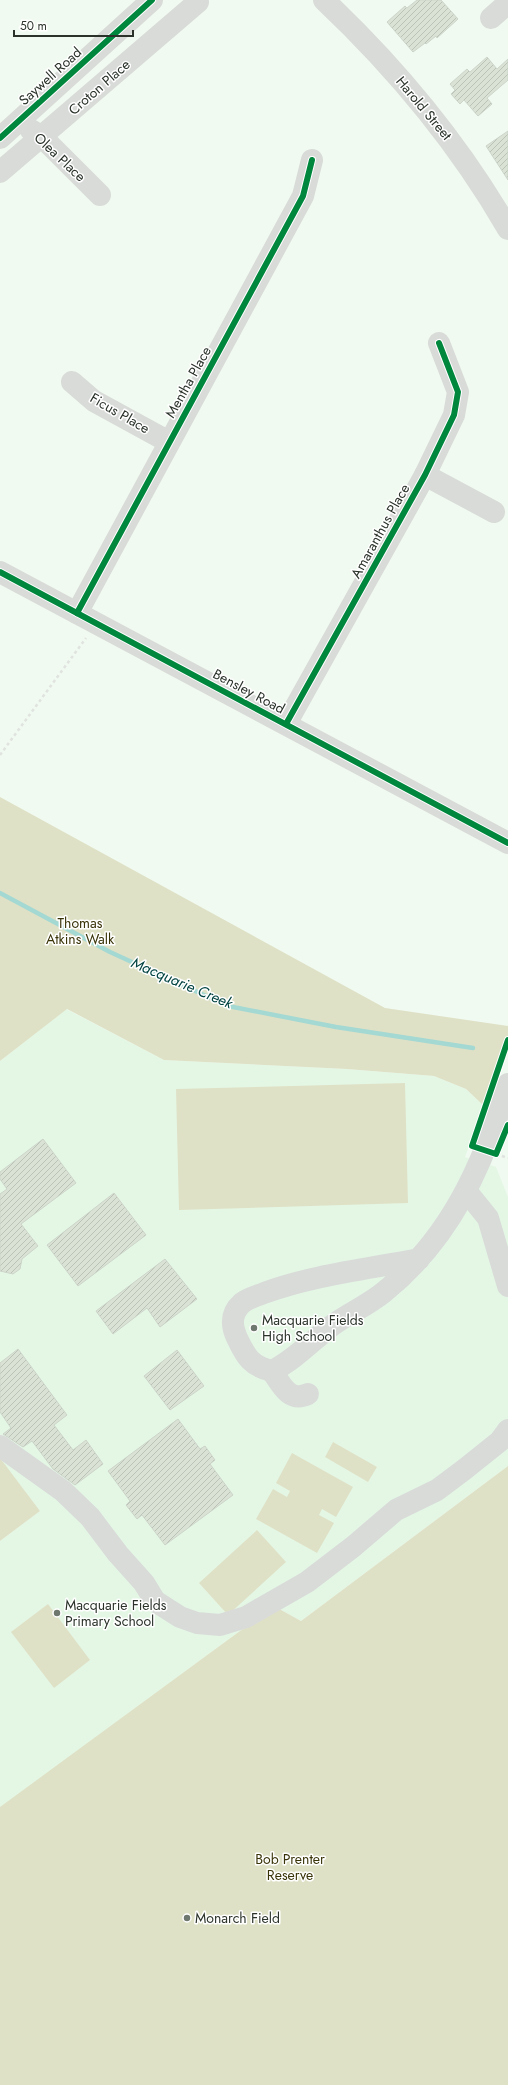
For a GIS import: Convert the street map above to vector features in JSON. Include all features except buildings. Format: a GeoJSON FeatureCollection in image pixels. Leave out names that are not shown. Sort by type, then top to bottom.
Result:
{"type":"FeatureCollection","features":[{"type":"Feature","properties":{"kind":"street","name":"Saywell Road"},"geometry":{"type":"LineString","coordinates":[[0,138],[152,0]]}},
{"type":"Feature","properties":{"kind":"street","name":"Harold Street"},"geometry":{"type":"LineString","coordinates":[[324,0],[380,56],[432,115],[479,181],[508,229]]}},
{"type":"Feature","properties":{"kind":"street","name":"Croton Place"},"geometry":{"type":"LineString","coordinates":[[0,172],[198,2]]}},
{"type":"Feature","properties":{"kind":"street"},"geometry":{"type":"LineString","coordinates":[[491,18],[508,3]]}},
{"type":"Feature","properties":{"kind":"street","name":"Olea Place"},"geometry":{"type":"LineString","coordinates":[[18,122],[42,136],[100,195]]}},
{"type":"Feature","properties":{"kind":"street","name":"Mentha Place"},"geometry":{"type":"LineString","coordinates":[[77,613],[303,196],[312,160]]}},
{"type":"Feature","properties":{"kind":"street","name":"Amaranthus Place"},"geometry":{"type":"LineString","coordinates":[[286,724],[425,475],[454,415],[458,392],[439,343]]}},
{"type":"Feature","properties":{"kind":"street","name":"Ficus Place"},"geometry":{"type":"LineString","coordinates":[[72,382],[94,401],[169,442]]}},
{"type":"Feature","properties":{"kind":"street"},"geometry":{"type":"LineString","coordinates":[[425,475],[494,512]]}},
{"type":"Feature","properties":{"kind":"street","name":"Bensley Road"},"geometry":{"type":"LineString","coordinates":[[0,572],[508,843]]}},
{"type":"Feature","properties":{"kind":"street"},"geometry":{"type":"LineString","coordinates":[[419,1259],[316,1279],[273,1290],[243,1302],[235,1311],[232,1323],[234,1332],[246,1358],[261,1368],[272,1371],[285,1365],[330,1327],[384,1292],[419,1259],[446,1225],[467,1192],[481,1163],[508,1084]]}},
{"type":"Feature","properties":{"kind":"street"},"geometry":{"type":"LineString","coordinates":[[467,1192],[488,1218],[508,1286]]}},
{"type":"Feature","properties":{"kind":"street"},"geometry":{"type":"LineString","coordinates":[[272,1371],[285,1391],[296,1396],[308,1394]]}},
{"type":"Feature","properties":{"kind":"street"},"geometry":{"type":"LineString","coordinates":[[0,1446],[63,1491],[90,1517],[118,1554],[144,1583],[155,1601],[180,1617],[197,1623],[220,1625],[246,1617],[307,1582],[354,1546],[396,1510],[437,1490],[500,1441],[508,1430]]}},
{"type":"Feature","properties":{"kind":"path"},"geometry":{"type":"LineString","coordinates":[[0,755],[96,624]]}},
{"type":"Feature","properties":{"kind":"shaded area","name":"Macquarie Fields High School"},"geometry":{"type":"Polygon","coordinates":[[[66,1009],[164,1060],[347,1069],[434,1076],[466,1089],[484,1106],[465,1157],[496,1167],[508,1197],[508,1466],[301,1621],[274,1606],[0,1808],[0,1541],[40,1511],[0,1459],[0,1061],[66,1009]]]}},
{"type":"Feature","properties":{"kind":"green space","name":"Thomas Atkins Walk"},"geometry":{"type":"Polygon","coordinates":[[[0,797],[385,1008],[508,1026],[508,1048],[484,1106],[466,1089],[434,1076],[347,1069],[164,1060],[67,1009],[0,1061],[0,797]]]}},
{"type":"Feature","properties":{"kind":"green space"},"geometry":{"type":"Polygon","coordinates":[[[405,1083],[408,1203],[179,1210],[176,1089],[405,1083]]]}},
{"type":"Feature","properties":{"kind":"green space"},"geometry":{"type":"Polygon","coordinates":[[[333,1442],[377,1467],[368,1482],[325,1457],[333,1442]]]}},
{"type":"Feature","properties":{"kind":"green space"},"geometry":{"type":"Polygon","coordinates":[[[292,1453],[353,1487],[336,1517],[322,1509],[319,1515],[334,1523],[317,1553],[256,1519],[273,1489],[287,1497],[290,1491],[276,1483],[292,1453]]]}},
{"type":"Feature","properties":{"kind":"green space"},"geometry":{"type":"Polygon","coordinates":[[[0,1458],[40,1511],[0,1541],[0,1458]]]}},
{"type":"Feature","properties":{"kind":"green space","name":"Bob Prenter Reserve"},"geometry":{"type":"Polygon","coordinates":[[[508,1466],[508,2085],[0,2085],[0,1807],[274,1606],[301,1621],[508,1466]]]}},
{"type":"Feature","properties":{"kind":"green space"},"geometry":{"type":"Polygon","coordinates":[[[257,1530],[286,1562],[228,1615],[199,1583],[257,1530]]]}},
{"type":"Feature","properties":{"kind":"green space"},"geometry":{"type":"Polygon","coordinates":[[[48,1604],[90,1660],[54,1688],[11,1632],[48,1604]]]}},
{"type":"Feature","properties":{"kind":"waterway","name":"Macquarie Creek"},"geometry":{"type":"LineString","coordinates":[[0,893],[110,952],[228,1006],[336,1027],[473,1048]]}},
{"type":"Feature","properties":{"kind":"cycle path"},"geometry":{"type":"LineString","coordinates":[[0,138],[152,0]]}},
{"type":"Feature","properties":{"kind":"cycle path"},"geometry":{"type":"LineString","coordinates":[[77,613],[303,196],[312,160]]}},
{"type":"Feature","properties":{"kind":"cycle path"},"geometry":{"type":"LineString","coordinates":[[286,724],[425,475],[454,415],[458,392],[439,343]]}},
{"type":"Feature","properties":{"kind":"cycle path"},"geometry":{"type":"LineString","coordinates":[[0,572],[508,843]]}},
{"type":"Feature","properties":{"kind":"cycle path"},"geometry":{"type":"LineString","coordinates":[[508,1040],[472,1146],[496,1154],[508,1125]]}},
{"type":"Feature","properties":{"kind":"place","name":"Macquarie Fields High School"},"geometry":{"type":"Point","coordinates":[254,1328]}},
{"type":"Feature","properties":{"kind":"place","name":"Macquarie Fields Primary School"},"geometry":{"type":"Point","coordinates":[57,1613]}},
{"type":"Feature","properties":{"kind":"place","name":"Monarch Field"},"geometry":{"type":"Point","coordinates":[187,1918]}}]}
